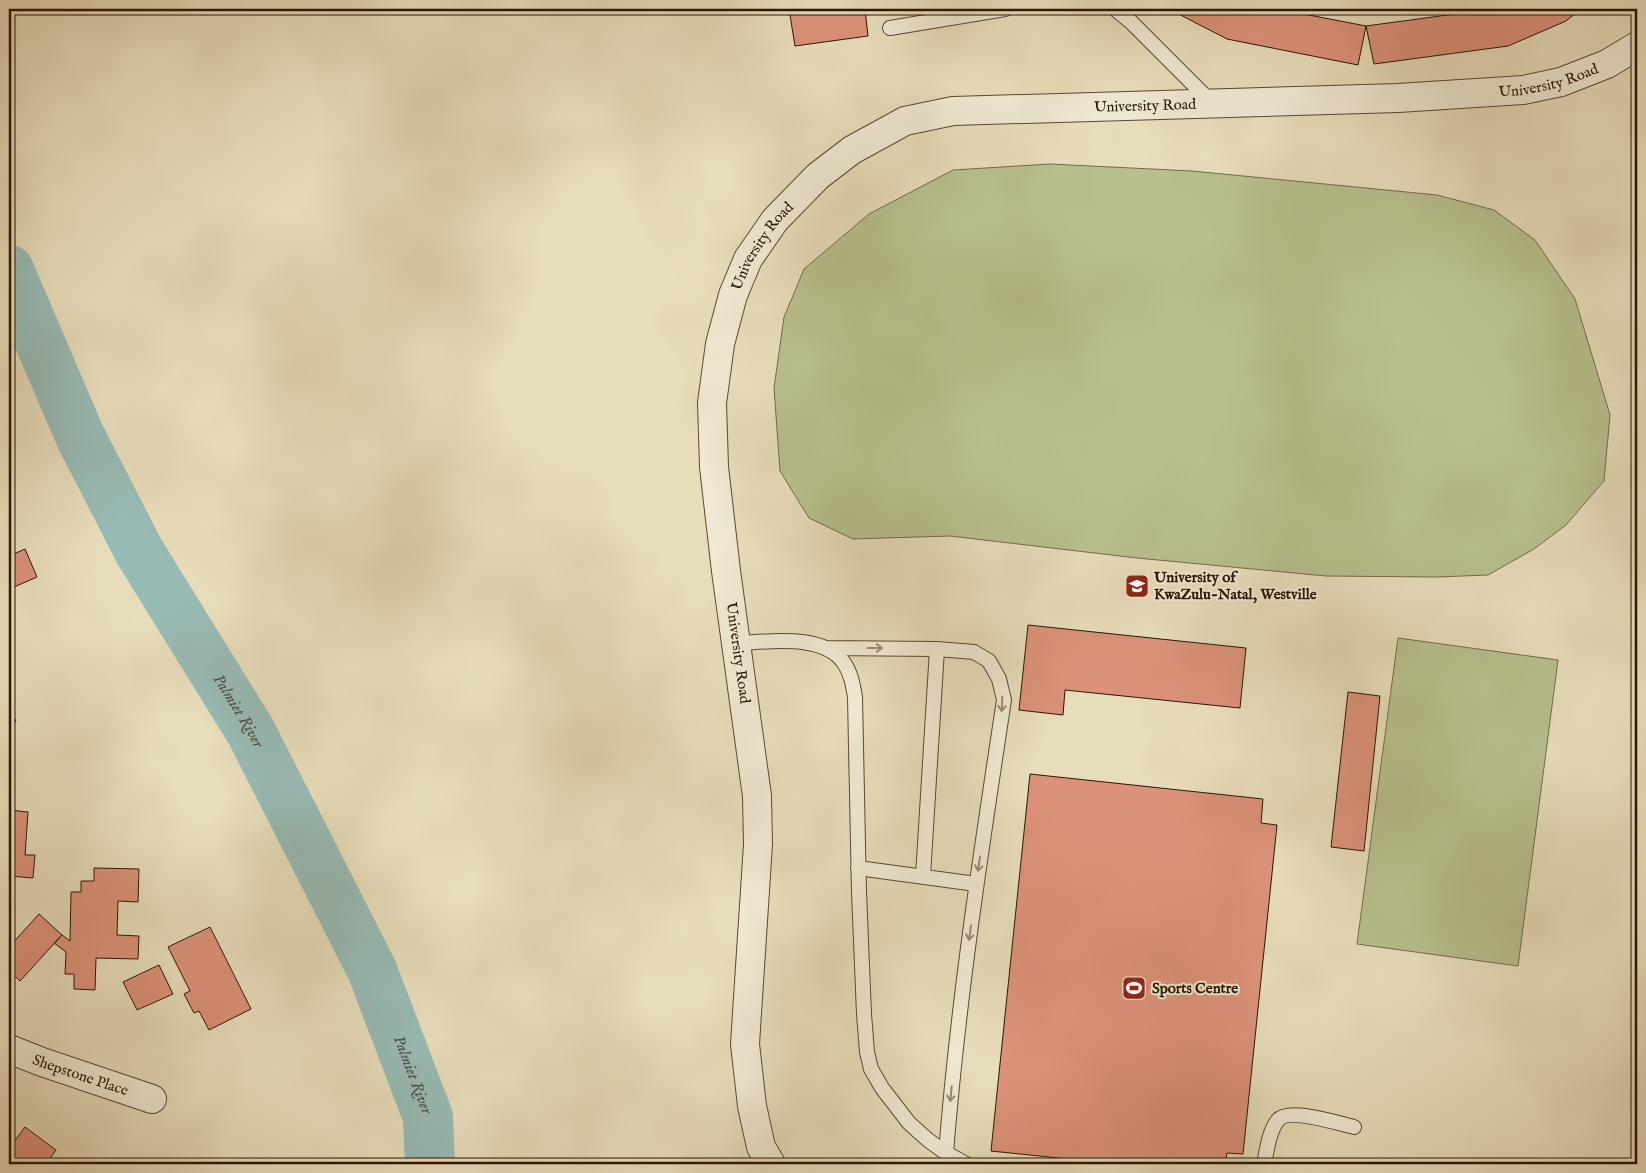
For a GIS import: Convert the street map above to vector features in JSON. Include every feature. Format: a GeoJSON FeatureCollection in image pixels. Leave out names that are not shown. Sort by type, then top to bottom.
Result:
{"type":"FeatureCollection","features":[{"type":"Feature","properties":{"kind":"street","name":"University Road"},"geometry":{"type":"LineString","coordinates":[[771,1164],[761,1147],[752,1106],[745,1044],[758,844],[758,796],[726,571],[714,467],[712,403],[720,344],[733,296],[748,258],[775,220],[818,176],[852,150],[905,121],[953,111],[1398,98],[1523,90],[1561,82],[1607,64],[1637,46]]}},
{"type":"Feature","properties":{"kind":"street","name":"Shepstone Place"},"geometry":{"type":"LineString","coordinates":[[9,1049],[152,1100]]}},
{"type":"Feature","properties":{"kind":"lane"},"geometry":{"type":"LineString","coordinates":[[890,28],[1005,9]]}},
{"type":"Feature","properties":{"kind":"lane"},"geometry":{"type":"LineString","coordinates":[[1115,9],[1131,22],[1212,103]]}},
{"type":"Feature","properties":{"kind":"lane"},"geometry":{"type":"LineString","coordinates":[[737,643],[806,642],[838,654],[845,664],[851,678],[855,696],[858,868],[864,1014],[867,1052],[871,1069],[882,1088],[909,1123],[946,1153],[966,1164]]}},
{"type":"Feature","properties":{"kind":"lane"},"geometry":{"type":"LineString","coordinates":[[826,648],[937,649],[974,652],[989,661],[999,679],[1004,700],[976,884],[953,1071],[946,1153]]}},
{"type":"Feature","properties":{"kind":"lane"},"geometry":{"type":"LineString","coordinates":[[923,876],[937,649]]}},
{"type":"Feature","properties":{"kind":"lane"},"geometry":{"type":"LineString","coordinates":[[858,868],[976,884]]}},
{"type":"Feature","properties":{"kind":"lane"},"geometry":{"type":"LineString","coordinates":[[1264,1164],[1272,1132],[1279,1119],[1284,1116],[1295,1115],[1319,1118],[1354,1128]]}},
{"type":"Feature","properties":{"kind":"green space"},"geometry":{"type":"Polygon","coordinates":[[[1050,164],[1192,171],[1437,195],[1494,210],[1535,240],[1575,299],[1610,415],[1604,481],[1566,525],[1534,549],[1488,575],[1437,577],[1326,576],[1137,558],[950,536],[853,539],[809,518],[780,471],[774,388],[784,317],[804,269],[869,214],[953,170],[1050,164]]]}},
{"type":"Feature","properties":{"kind":"green space"},"geometry":{"type":"Polygon","coordinates":[[[1398,638],[1558,660],[1518,966],[1357,944],[1398,638]]]}},
{"type":"Feature","properties":{"kind":"building"},"geometry":{"type":"Polygon","coordinates":[[[789,9],[865,9],[868,36],[795,46],[789,9]]]}},
{"type":"Feature","properties":{"kind":"building"},"geometry":{"type":"Polygon","coordinates":[[[1169,9],[1278,9],[1366,26],[1358,65],[1227,39],[1169,9]]]}},
{"type":"Feature","properties":{"kind":"building"},"geometry":{"type":"Polygon","coordinates":[[[1492,9],[1581,9],[1566,21],[1508,46],[1374,64],[1366,26],[1492,9]]]}},
{"type":"Feature","properties":{"kind":"building"},"geometry":{"type":"Polygon","coordinates":[[[25,549],[37,577],[14,587],[13,584],[9,585],[9,556],[25,549]]]}},
{"type":"Feature","properties":{"kind":"building"},"geometry":{"type":"Polygon","coordinates":[[[1028,625],[1246,648],[1240,708],[1065,690],[1063,715],[1019,710],[1028,625]]]}},
{"type":"Feature","properties":{"kind":"building"},"geometry":{"type":"Polygon","coordinates":[[[1348,692],[1380,696],[1364,851],[1331,847],[1348,692]]]}},
{"type":"Feature","properties":{"kind":"building"},"geometry":{"type":"Polygon","coordinates":[[[9,708],[16,721],[9,725],[9,708]]]}},
{"type":"Feature","properties":{"kind":"building","name":"Sports Centre"},"geometry":{"type":"Polygon","coordinates":[[[1030,774],[1263,799],[1261,823],[1277,825],[1243,1154],[1227,1153],[1225,1164],[1116,1164],[991,1151],[1030,774]]]}},
{"type":"Feature","properties":{"kind":"building"},"geometry":{"type":"Polygon","coordinates":[[[9,810],[28,812],[25,855],[35,855],[33,878],[9,876],[9,810]]]}},
{"type":"Feature","properties":{"kind":"building"},"geometry":{"type":"Polygon","coordinates":[[[94,868],[139,869],[138,902],[118,901],[117,935],[139,936],[138,959],[96,958],[95,990],[74,989],[74,974],[65,974],[66,952],[54,943],[62,935],[70,941],[71,892],[81,892],[81,881],[94,881],[94,868]]]}},
{"type":"Feature","properties":{"kind":"building"},"geometry":{"type":"Polygon","coordinates":[[[39,914],[62,935],[20,981],[9,971],[9,947],[39,914]]]}},
{"type":"Feature","properties":{"kind":"building"},"geometry":{"type":"Polygon","coordinates":[[[210,927],[251,1009],[209,1030],[199,1011],[194,1013],[184,994],[190,991],[168,947],[210,927]]]}},
{"type":"Feature","properties":{"kind":"building"},"geometry":{"type":"Polygon","coordinates":[[[159,965],[173,994],[137,1010],[123,982],[159,965]]]}},
{"type":"Feature","properties":{"kind":"building"},"geometry":{"type":"Polygon","coordinates":[[[25,1127],[56,1150],[46,1164],[9,1164],[9,1138],[14,1142],[25,1127]]]}},
{"type":"Feature","properties":{"kind":"waterway","name":"Palmiet River"},"geometry":{"type":"LineString","coordinates":[[9,270],[80,436],[139,551],[251,732],[372,970],[428,1117],[430,1164]]}},
{"type":"Feature","properties":{"kind":"place","name":"University of KwaZulu-Natal, Westville"},"geometry":{"type":"Point","coordinates":[1137,586]}},
{"type":"Feature","properties":{"kind":"place","name":"Sports Centre"},"geometry":{"type":"Point","coordinates":[1134,988]}}]}
